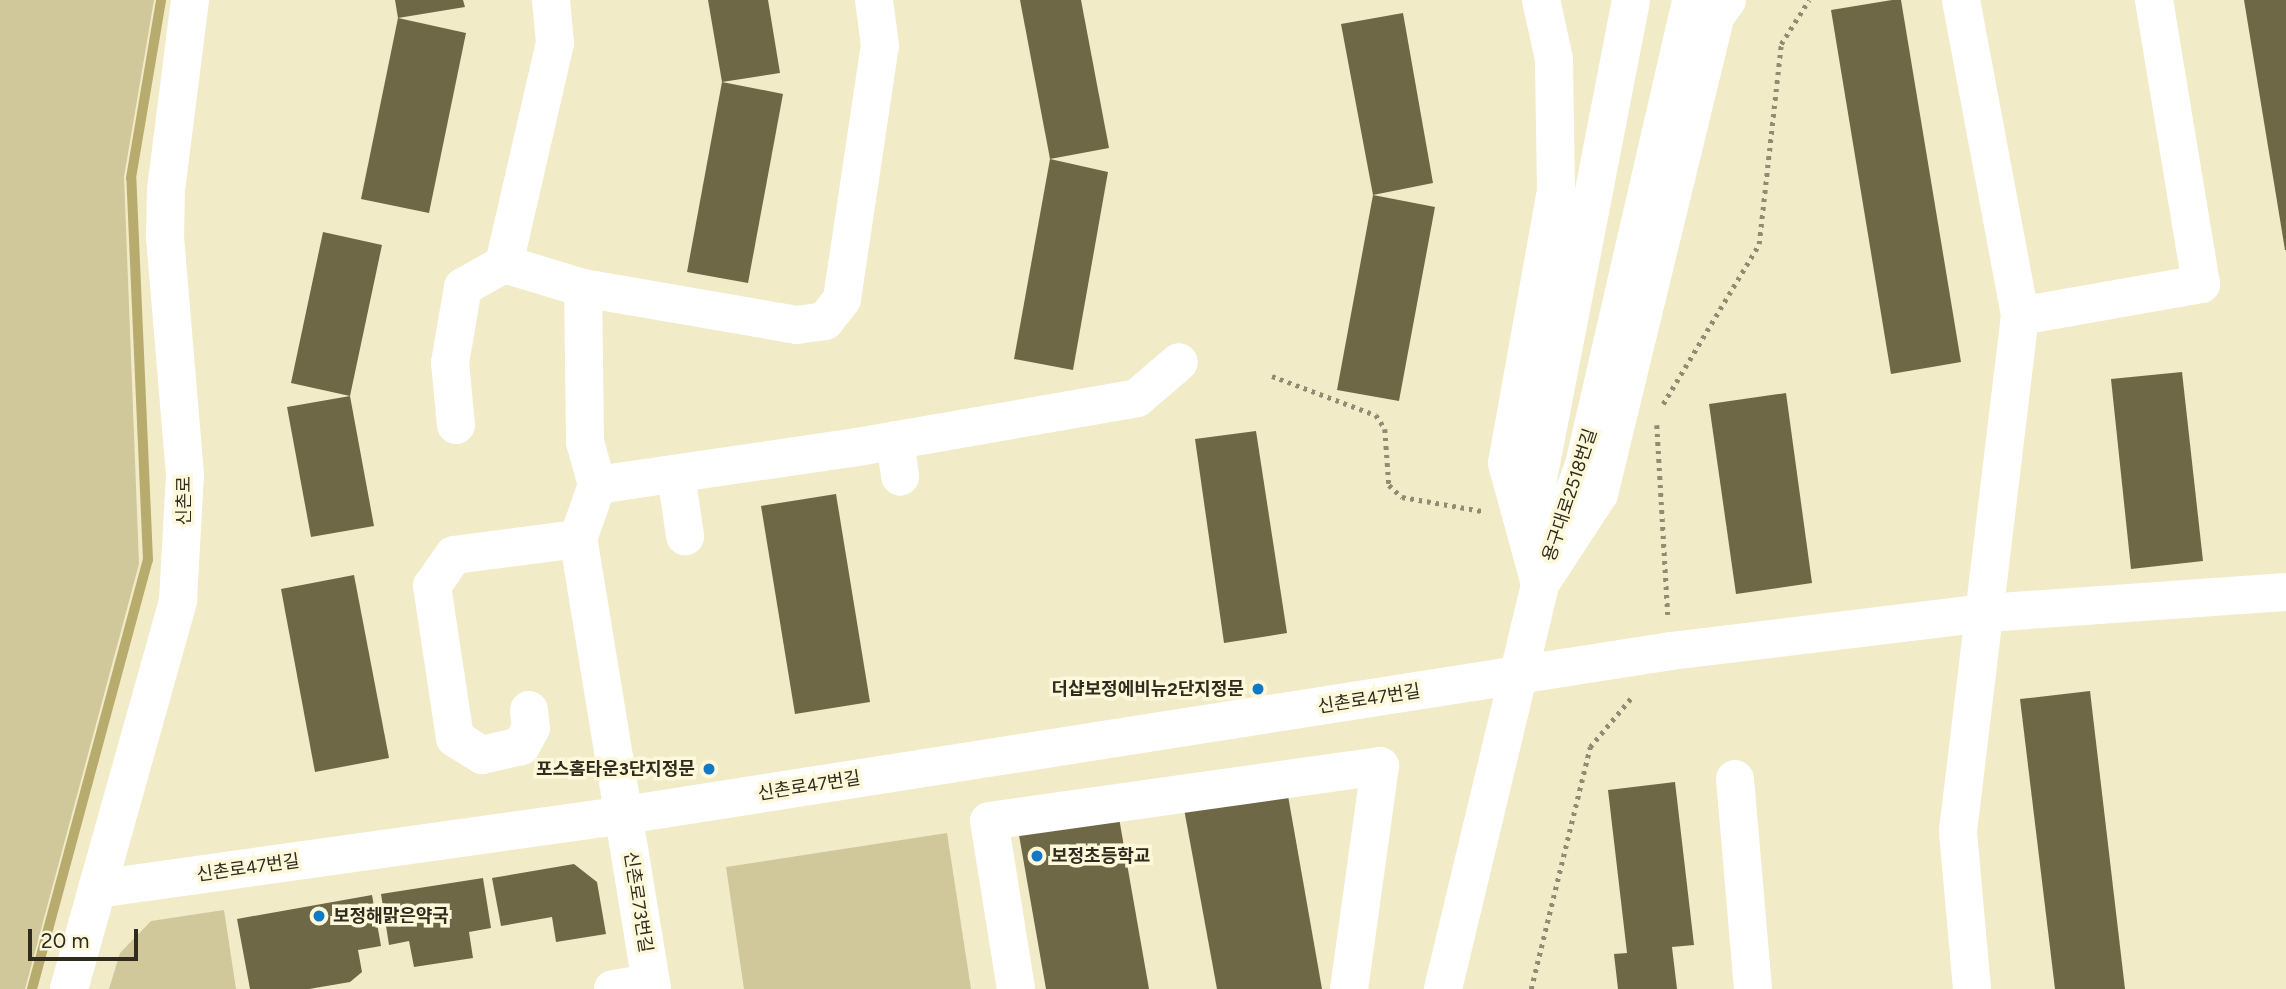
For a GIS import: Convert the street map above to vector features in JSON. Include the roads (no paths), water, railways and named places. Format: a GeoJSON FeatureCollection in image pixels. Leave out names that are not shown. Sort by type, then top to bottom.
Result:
{"type":"FeatureCollection","features":[{"type":"Feature","properties":{"kind":"street","name":"신촌로"},"geometry":{"type":"LineString","coordinates":[[69,989],[178,600],[185,475],[165,237],[166,190],[190,0]]}},
{"type":"Feature","properties":{"kind":"street"},"geometry":{"type":"LineString","coordinates":[[504,264],[555,43],[551,0]]}},
{"type":"Feature","properties":{"kind":"street"},"geometry":{"type":"LineString","coordinates":[[456,425],[450,363],[463,286],[504,264],[583,288],[797,325],[825,321],[842,299],[880,46],[874,0]]}},
{"type":"Feature","properties":{"kind":"street"},"geometry":{"type":"LineString","coordinates":[[1540,584],[1507,463],[1556,190],[1554,59],[1541,0]]}},
{"type":"Feature","properties":{"kind":"street"},"geometry":{"type":"LineString","coordinates":[[1540,584],[1537,484],[1561,375],[1631,0]]}},
{"type":"Feature","properties":{"kind":"street","name":"용구대로2518번길"},"geometry":{"type":"LineString","coordinates":[[1443,989],[1540,584],[1584,465],[1691,0]]}},
{"type":"Feature","properties":{"kind":"street"},"geometry":{"type":"LineString","coordinates":[[1540,584],[1599,494],[1715,17],[1727,0]]}},
{"type":"Feature","properties":{"kind":"street"},"geometry":{"type":"LineString","coordinates":[[1961,0],[2020,316],[1958,831],[1972,989]]}},
{"type":"Feature","properties":{"kind":"street"},"geometry":{"type":"LineString","coordinates":[[2020,316],[2201,284],[2154,0]]}},
{"type":"Feature","properties":{"kind":"street"},"geometry":{"type":"LineString","coordinates":[[529,710],[531,728],[521,746],[482,755],[455,738],[432,586],[454,555],[578,539],[597,485],[585,442],[583,288]]}},
{"type":"Feature","properties":{"kind":"street"},"geometry":{"type":"LineString","coordinates":[[597,485],[895,440],[1138,398],[1179,362]]}},
{"type":"Feature","properties":{"kind":"street"},"geometry":{"type":"LineString","coordinates":[[895,440],[900,477]]}},
{"type":"Feature","properties":{"kind":"street"},"geometry":{"type":"LineString","coordinates":[[676,474],[685,536]]}},
{"type":"Feature","properties":{"kind":"street","name":"신촌로73번길"},"geometry":{"type":"LineString","coordinates":[[578,539],[652,986]]}},
{"type":"Feature","properties":{"kind":"street","name":"신촌로47번길"},"geometry":{"type":"LineString","coordinates":[[97,889],[625,815],[1671,651],[1986,613],[2286,592]]}},
{"type":"Feature","properties":{"kind":"street"},"geometry":{"type":"LineString","coordinates":[[1016,989],[989,821],[1380,766],[1349,989]]}},
{"type":"Feature","properties":{"kind":"street"},"geometry":{"type":"LineString","coordinates":[[1735,779],[1753,989]]}},
{"type":"Feature","properties":{"kind":"street"},"geometry":{"type":"LineString","coordinates":[[613,989],[652,986]]}},
{"type":"Feature","properties":{"kind":"waterway"},"geometry":{"type":"LineString","coordinates":[[32,989],[148,560],[131,178],[161,0]]}},
{"type":"Feature","properties":{"kind":"place","name":"더샵보정에비뉴2단지정문"},"geometry":{"type":"Point","coordinates":[1258,689]}},
{"type":"Feature","properties":{"kind":"place","name":"포스홈타운3단지정문"},"geometry":{"type":"Point","coordinates":[709,769]}},
{"type":"Feature","properties":{"kind":"place","name":"보정초등학교"},"geometry":{"type":"Point","coordinates":[1037,856]}},
{"type":"Feature","properties":{"kind":"place","name":"보정해맑은약국"},"geometry":{"type":"Point","coordinates":[319,916]}}]}
